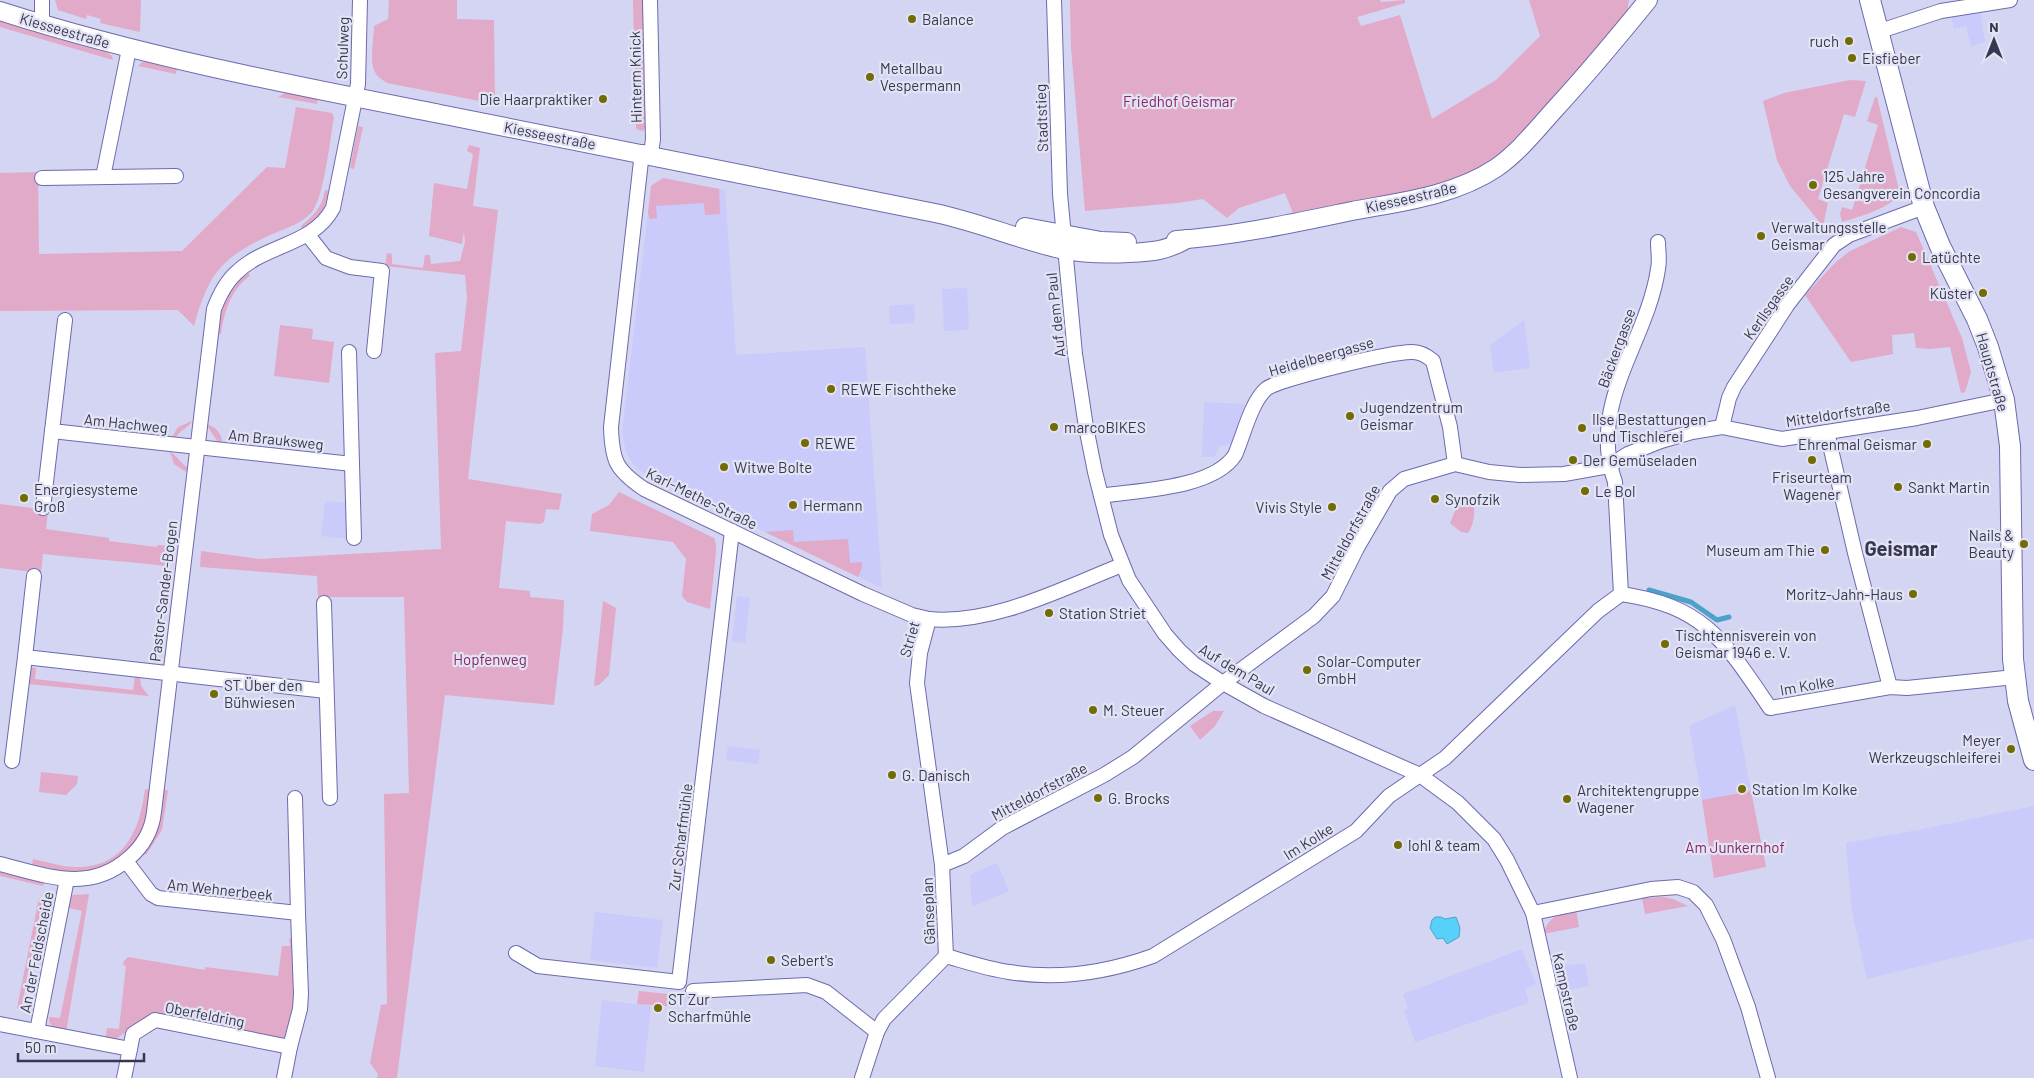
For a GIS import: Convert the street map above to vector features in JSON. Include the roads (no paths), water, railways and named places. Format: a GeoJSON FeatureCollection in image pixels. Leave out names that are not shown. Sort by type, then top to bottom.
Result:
{"type":"FeatureCollection","features":[{"type":"Feature","properties":{"kind":"main road","name":"Hauptstraße"},"geometry":{"type":"LineString","coordinates":[[1870,0],[1924,207],[1940,246],[1977,319],[1991,356],[2004,400],[2010,446],[2012,642],[2018,701],[2034,760]]}},
{"type":"Feature","properties":{"kind":"street"},"geometry":{"type":"LineString","coordinates":[[42,0],[42,25]]}},
{"type":"Feature","properties":{"kind":"street","name":"Schulweg"},"geometry":{"type":"LineString","coordinates":[[355,98],[358,84],[360,0]]}},
{"type":"Feature","properties":{"kind":"street","name":"Hinterm Knick"},"geometry":{"type":"LineString","coordinates":[[647,153],[653,140],[650,0]]}},
{"type":"Feature","properties":{"kind":"street","name":"Stadtstieg"},"geometry":{"type":"LineString","coordinates":[[1054,0],[1059,187],[1063,242]]}},
{"type":"Feature","properties":{"kind":"street","name":"Kiesseestraße"},"geometry":{"type":"LineString","coordinates":[[0,11],[42,25],[129,49],[355,98],[647,153],[971,221],[990,220],[1063,242],[1109,242],[1187,239],[1277,227],[1427,196],[1456,188],[1483,176],[1509,158],[1536,131],[1648,0]]}},
{"type":"Feature","properties":{"kind":"street"},"geometry":{"type":"LineString","coordinates":[[1877,32],[1941,11],[2010,0]]}},
{"type":"Feature","properties":{"kind":"street","name":"Kiesseestraße"},"geometry":{"type":"LineString","coordinates":[[103,177],[129,49]]}},
{"type":"Feature","properties":{"kind":"street","name":"Pastor-Sander-Bogen"},"geometry":{"type":"LineString","coordinates":[[0,864],[67,879],[95,878],[114,870],[126,861],[144,842],[154,817],[212,320],[218,300],[236,273],[247,264],[319,228],[328,218],[333,208],[355,98]]}},
{"type":"Feature","properties":{"kind":"street","name":"Karl-Methe-Straße"},"geometry":{"type":"LineString","coordinates":[[647,153],[610,427],[614,457],[626,477],[644,489],[863,594],[912,615],[929,619]]}},
{"type":"Feature","properties":{"kind":"street"},"geometry":{"type":"LineString","coordinates":[[42,178],[176,176]]}},
{"type":"Feature","properties":{"kind":"street","name":"Kerllsgasse"},"geometry":{"type":"LineString","coordinates":[[1722,427],[1726,408],[1734,387],[1788,304],[1834,245],[1849,235],[1924,207]]}},
{"type":"Feature","properties":{"kind":"street"},"geometry":{"type":"LineString","coordinates":[[308,234],[326,258],[350,267],[382,271],[374,351]]}},
{"type":"Feature","properties":{"kind":"street","name":"Auf dem Paul"},"geometry":{"type":"LineString","coordinates":[[1063,242],[1075,354],[1086,427],[1101,496],[1111,535],[1122,565],[1155,619],[1179,650],[1194,664],[1223,683],[1264,706],[1420,775],[1458,803],[1494,839],[1507,860],[1533,913]]}},
{"type":"Feature","properties":{"kind":"street","name":"Bäckergasse"},"geometry":{"type":"LineString","coordinates":[[1609,466],[1606,446],[1607,428],[1617,386],[1648,309],[1658,268],[1658,242]]}},
{"type":"Feature","properties":{"kind":"street"},"geometry":{"type":"LineString","coordinates":[[43,508],[65,320]]}},
{"type":"Feature","properties":{"kind":"street"},"geometry":{"type":"LineString","coordinates":[[349,352],[354,538]]}},
{"type":"Feature","properties":{"kind":"street","name":"Heidelbeergasse"},"geometry":{"type":"LineString","coordinates":[[1101,496],[1173,485],[1216,472],[1231,461],[1235,455],[1257,403],[1266,389],[1282,382],[1402,352],[1415,352],[1426,355],[1434,361],[1450,427],[1455,464]]}},
{"type":"Feature","properties":{"kind":"street","name":"Mitteldorfstraße"},"geometry":{"type":"LineString","coordinates":[[942,865],[964,856],[1002,828],[1115,768],[1177,722],[1223,683],[1302,626],[1327,604],[1340,584],[1357,548],[1390,491],[1398,482],[1412,475],[1455,464],[1489,472],[1528,475],[1564,474],[1609,466],[1628,454],[1661,441],[1692,432],[1722,427],[1782,439],[1917,418],[2004,400]]}},
{"type":"Feature","properties":{"kind":"street","name":"Am Hachweg"},"geometry":{"type":"LineString","coordinates":[[52,431],[196,447]]}},
{"type":"Feature","properties":{"kind":"street"},"geometry":{"type":"LineString","coordinates":[[1827,432],[1855,554],[1890,687]]}},
{"type":"Feature","properties":{"kind":"street","name":"Am Brauksweg"},"geometry":{"type":"LineString","coordinates":[[196,447],[352,464]]}},
{"type":"Feature","properties":{"kind":"street"},"geometry":{"type":"LineString","coordinates":[[1609,466],[1615,482],[1622,594]]}},
{"type":"Feature","properties":{"kind":"street","name":"Zur Scharfmühle"},"geometry":{"type":"LineString","coordinates":[[516,954],[538,966],[679,982],[732,531]]}},
{"type":"Feature","properties":{"kind":"street","name":"Striet"},"geometry":{"type":"LineString","coordinates":[[942,865],[918,683],[920,653],[929,619],[956,620],[981,616],[1031,600],[1122,565]]}},
{"type":"Feature","properties":{"kind":"street"},"geometry":{"type":"LineString","coordinates":[[12,762],[34,576]]}},
{"type":"Feature","properties":{"kind":"street","name":"Im Kolke"},"geometry":{"type":"LineString","coordinates":[[946,956],[1008,972],[1065,976],[1138,961],[1153,956],[1356,831],[1389,796],[1445,758],[1573,634],[1598,611],[1622,594],[1664,602],[1687,613],[1707,627],[1739,664],[1770,708],[1890,687],[1907,688],[2015,677]]}},
{"type":"Feature","properties":{"kind":"street"},"geometry":{"type":"LineString","coordinates":[[324,603],[330,798]]}},
{"type":"Feature","properties":{"kind":"street"},"geometry":{"type":"LineString","coordinates":[[25,657],[326,691]]}},
{"type":"Feature","properties":{"kind":"street"},"geometry":{"type":"LineString","coordinates":[[284,1078],[300,1009],[301,994],[295,798]]}},
{"type":"Feature","properties":{"kind":"street","name":"Am Wehnerbeek"},"geometry":{"type":"LineString","coordinates":[[126,861],[151,894],[158,898],[298,913]]}},
{"type":"Feature","properties":{"kind":"street","name":"Gänseplan"},"geometry":{"type":"LineString","coordinates":[[942,865],[946,956]]}},
{"type":"Feature","properties":{"kind":"street","name":"An der Feldscheide"},"geometry":{"type":"LineString","coordinates":[[37,1031],[67,879]]}},
{"type":"Feature","properties":{"kind":"street"},"geometry":{"type":"LineString","coordinates":[[1533,913],[1651,889],[1678,887],[1693,892],[1706,905],[1724,939],[1748,1007],[1768,1078]]}},
{"type":"Feature","properties":{"kind":"street","name":"Kampstraße"},"geometry":{"type":"LineString","coordinates":[[1533,913],[1570,1078]]}},
{"type":"Feature","properties":{"kind":"street"},"geometry":{"type":"LineString","coordinates":[[862,1078],[877,1032],[884,1019],[946,956]]}},
{"type":"Feature","properties":{"kind":"street"},"geometry":{"type":"LineString","coordinates":[[694,991],[807,985],[826,992],[877,1032]]}},
{"type":"Feature","properties":{"kind":"street","name":"Oberfeldring"},"geometry":{"type":"LineString","coordinates":[[124,1078],[133,1034],[155,1020],[290,1047]]}},
{"type":"Feature","properties":{"kind":"street"},"geometry":{"type":"LineString","coordinates":[[0,1024],[130,1049]]}},
{"type":"Feature","properties":{"kind":"waterway"},"geometry":{"type":"LineString","coordinates":[[1649,590],[1691,602],[1717,620],[1729,617]]}},
{"type":"Feature","properties":{"kind":"place","name":"Balance"},"geometry":{"type":"Point","coordinates":[912,19]}},
{"type":"Feature","properties":{"kind":"place","name":"ruch"},"geometry":{"type":"Point","coordinates":[1849,41]}},
{"type":"Feature","properties":{"kind":"place","name":"Eisfieber"},"geometry":{"type":"Point","coordinates":[1852,58]}},
{"type":"Feature","properties":{"kind":"place","name":"Metallbau Vespermann"},"geometry":{"type":"Point","coordinates":[870,77]}},
{"type":"Feature","properties":{"kind":"place","name":"Die Haarpraktiker"},"geometry":{"type":"Point","coordinates":[603,99]}},
{"type":"Feature","properties":{"kind":"place","name":"125 Jahre Gesangverein Concordia"},"geometry":{"type":"Point","coordinates":[1813,185]}},
{"type":"Feature","properties":{"kind":"place","name":"Verwaltungsstelle Geismar"},"geometry":{"type":"Point","coordinates":[1761,236]}},
{"type":"Feature","properties":{"kind":"place","name":"Latüchte"},"geometry":{"type":"Point","coordinates":[1912,257]}},
{"type":"Feature","properties":{"kind":"place","name":"Küster"},"geometry":{"type":"Point","coordinates":[1983,293]}},
{"type":"Feature","properties":{"kind":"place","name":"REWE Fischtheke"},"geometry":{"type":"Point","coordinates":[831,389]}},
{"type":"Feature","properties":{"kind":"place","name":"Jugendzentrum Geismar"},"geometry":{"type":"Point","coordinates":[1350,416]}},
{"type":"Feature","properties":{"kind":"place","name":"marcoBIKES"},"geometry":{"type":"Point","coordinates":[1054,427]}},
{"type":"Feature","properties":{"kind":"place","name":"Ilse Bestattungen und Tischlerei"},"geometry":{"type":"Point","coordinates":[1582,428]}},
{"type":"Feature","properties":{"kind":"place","name":"REWE"},"geometry":{"type":"Point","coordinates":[805,443]}},
{"type":"Feature","properties":{"kind":"place","name":"Ehrenmal Geismar"},"geometry":{"type":"Point","coordinates":[1927,444]}},
{"type":"Feature","properties":{"kind":"place","name":"Der Gemüseladen"},"geometry":{"type":"Point","coordinates":[1573,460]}},
{"type":"Feature","properties":{"kind":"place","name":"Friseurteam Wagener"},"geometry":{"type":"Point","coordinates":[1812,460]}},
{"type":"Feature","properties":{"kind":"place","name":"Witwe Bolte"},"geometry":{"type":"Point","coordinates":[724,467]}},
{"type":"Feature","properties":{"kind":"place","name":"Sankt Martin"},"geometry":{"type":"Point","coordinates":[1898,487]}},
{"type":"Feature","properties":{"kind":"place","name":"Le Bol"},"geometry":{"type":"Point","coordinates":[1585,491]}},
{"type":"Feature","properties":{"kind":"place","name":"Energiesysteme Groß"},"geometry":{"type":"Point","coordinates":[24,498]}},
{"type":"Feature","properties":{"kind":"place","name":"Synofzik"},"geometry":{"type":"Point","coordinates":[1435,499]}},
{"type":"Feature","properties":{"kind":"place","name":"Hermann"},"geometry":{"type":"Point","coordinates":[793,505]}},
{"type":"Feature","properties":{"kind":"place","name":"Vivis Style"},"geometry":{"type":"Point","coordinates":[1332,507]}},
{"type":"Feature","properties":{"kind":"place","name":"Nails & Beauty"},"geometry":{"type":"Point","coordinates":[2024,544]}},
{"type":"Feature","properties":{"kind":"place","name":"Museum am Thie"},"geometry":{"type":"Point","coordinates":[1825,550]}},
{"type":"Feature","properties":{"kind":"place","name":"Moritz-Jahn-Haus"},"geometry":{"type":"Point","coordinates":[1913,594]}},
{"type":"Feature","properties":{"kind":"place","name":"Station Striet"},"geometry":{"type":"Point","coordinates":[1049,613]}},
{"type":"Feature","properties":{"kind":"place","name":"Tischtennisverein von Geismar 1946 e. V."},"geometry":{"type":"Point","coordinates":[1665,644]}},
{"type":"Feature","properties":{"kind":"place","name":"Solar-Computer GmbH"},"geometry":{"type":"Point","coordinates":[1307,670]}},
{"type":"Feature","properties":{"kind":"place","name":"ST Über den Bühwiesen"},"geometry":{"type":"Point","coordinates":[214,694]}},
{"type":"Feature","properties":{"kind":"place","name":"M. Steuer"},"geometry":{"type":"Point","coordinates":[1093,710]}},
{"type":"Feature","properties":{"kind":"place","name":"Meyer Werkzeugschleiferei"},"geometry":{"type":"Point","coordinates":[2011,749]}},
{"type":"Feature","properties":{"kind":"place","name":"G. Danisch"},"geometry":{"type":"Point","coordinates":[892,775]}},
{"type":"Feature","properties":{"kind":"place","name":"Station Im Kolke"},"geometry":{"type":"Point","coordinates":[1742,789]}},
{"type":"Feature","properties":{"kind":"place","name":"G. Brocks"},"geometry":{"type":"Point","coordinates":[1098,798]}},
{"type":"Feature","properties":{"kind":"place","name":"Architektengruppe Wagener"},"geometry":{"type":"Point","coordinates":[1567,799]}},
{"type":"Feature","properties":{"kind":"place","name":"lohl & team"},"geometry":{"type":"Point","coordinates":[1398,845]}},
{"type":"Feature","properties":{"kind":"place","name":"Sebert's"},"geometry":{"type":"Point","coordinates":[771,960]}},
{"type":"Feature","properties":{"kind":"place","name":"ST Zur Scharfmühle"},"geometry":{"type":"Point","coordinates":[658,1008]}},
{"type":"Feature","properties":{"kind":"district","name":"Geismar"},"geometry":{"type":"Point","coordinates":[1901,548]}},
{"type":"Feature","properties":{"kind":"park label","name":"Friedhof Geismar"},"geometry":{"type":"Point","coordinates":[1179,101]}},
{"type":"Feature","properties":{"kind":"park label","name":"Hopfenweg"},"geometry":{"type":"Point","coordinates":[490,659]}},
{"type":"Feature","properties":{"kind":"park label","name":"Am Junkernhof"},"geometry":{"type":"Point","coordinates":[1735,847]}}]}
